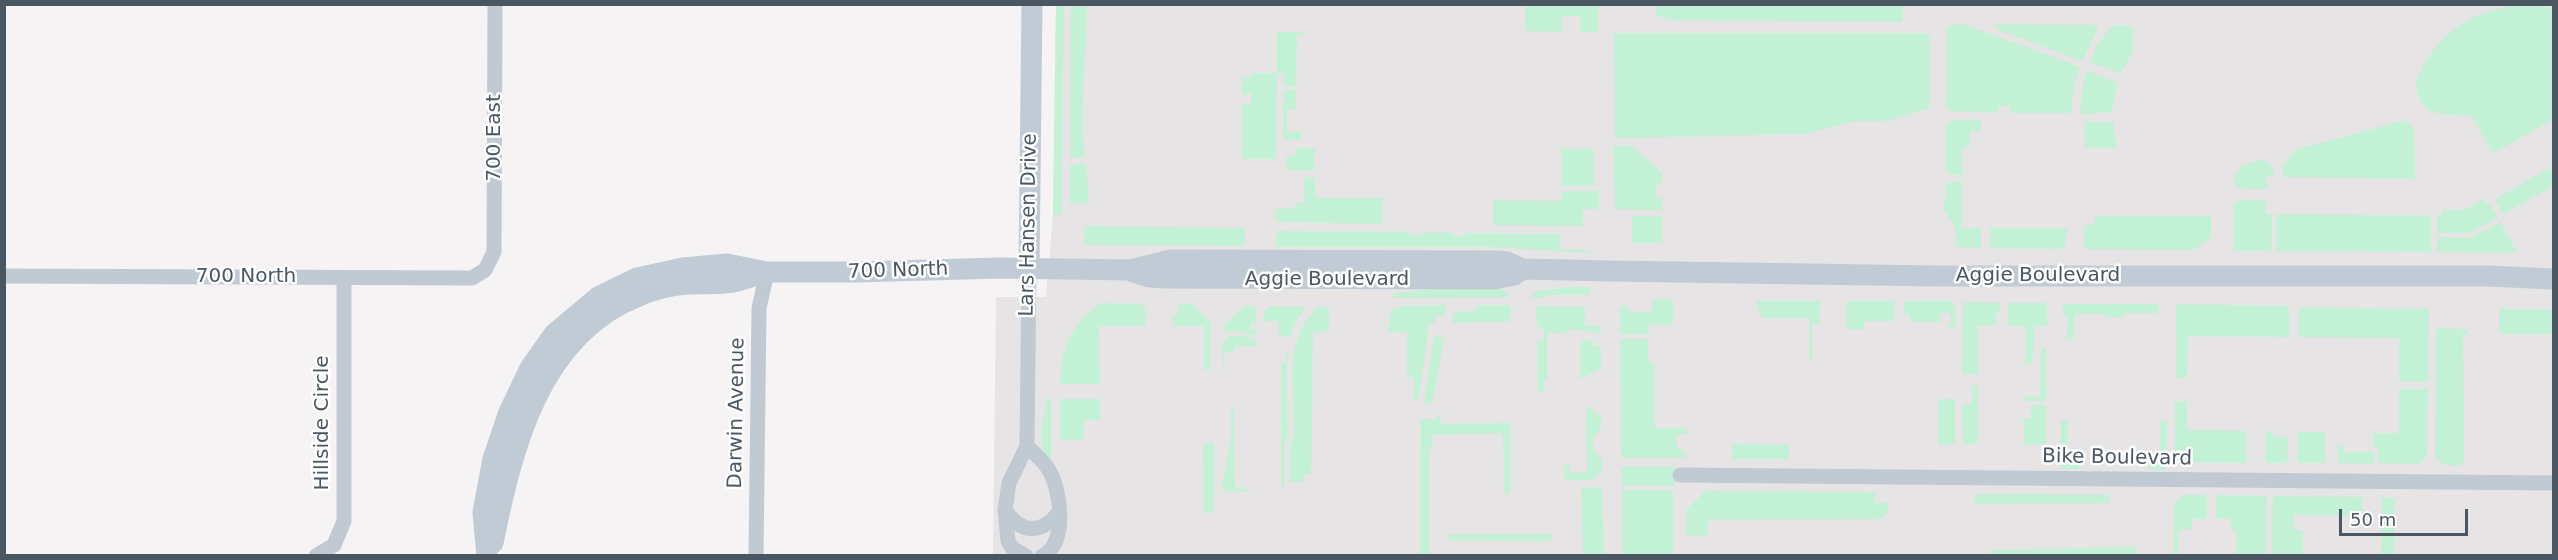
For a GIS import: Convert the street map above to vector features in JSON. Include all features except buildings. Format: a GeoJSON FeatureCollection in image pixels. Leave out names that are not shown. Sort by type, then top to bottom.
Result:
{"type":"FeatureCollection","features":[{"type":"Feature","properties":{"kind":"street","name":"700 East"},"geometry":{"type":"LineString","coordinates":[[485,270],[494,252],[495,4]]}},
{"type":"Feature","properties":{"kind":"street","name":"Lars Hansen Drive"},"geometry":{"type":"LineString","coordinates":[[1026,555],[1012,548],[1008,541],[1005,510],[1009,483],[1027,446],[1032,4]]}},
{"type":"Feature","properties":{"kind":"street","name":"Aggie Boulevard"},"geometry":{"type":"LineString","coordinates":[[1029,268],[1130,270],[1171,260],[1264,259],[1497,261],[1507,262],[1523,269],[1938,276],[2173,277],[2235,274],[2553,279]]}},
{"type":"Feature","properties":{"kind":"street","name":"700 North"},"geometry":{"type":"LineString","coordinates":[[489,555],[510,463],[525,420],[546,378],[561,340],[605,313],[639,295],[683,284],[731,283],[767,273],[1029,268]]}},
{"type":"Feature","properties":{"kind":"street","name":"700 North"},"geometry":{"type":"LineString","coordinates":[[4,276],[472,279],[485,270]]}},
{"type":"Feature","properties":{"kind":"street","name":"Darwin Avenue"},"geometry":{"type":"LineString","coordinates":[[756,555],[759,308],[767,273]]}},
{"type":"Feature","properties":{"kind":"street","name":"Hillside Circle"},"geometry":{"type":"LineString","coordinates":[[316,555],[334,545],[344,521],[344,278]]}},
{"type":"Feature","properties":{"kind":"street"},"geometry":{"type":"LineString","coordinates":[[1027,446],[1047,467],[1059,493],[1056,543],[1052,550],[1042,555]]}},
{"type":"Feature","properties":{"kind":"street","name":"Bike Boulevard"},"geometry":{"type":"LineString","coordinates":[[1680,475],[2553,483]]}},
{"type":"Feature","properties":{"kind":"street"},"geometry":{"type":"LineString","coordinates":[[1005,510],[1016,524],[1033,529],[1042,528],[1059,512]]}},
{"type":"Feature","properties":{"kind":"shaded area"},"geometry":{"type":"Polygon","coordinates":[[[1056,5],[2553,5],[2553,555],[993,556],[996,297],[1046,297],[1053,215],[1056,5]]]}},
{"type":"Feature","properties":{"kind":"green space"},"geometry":{"type":"Polygon","coordinates":[[[1903,4],[1902,22],[1670,20],[1655,15],[1658,5],[1903,4]]]}},
{"type":"Feature","properties":{"kind":"green space"},"geometry":{"type":"Polygon","coordinates":[[[1056,5],[1064,5],[1061,215],[1053,215],[1056,5]]]}},
{"type":"Feature","properties":{"kind":"green space"},"geometry":{"type":"Polygon","coordinates":[[[1525,5],[1598,5],[1598,32],[1580,32],[1580,16],[1562,16],[1562,32],[1525,31],[1525,5]]]}},
{"type":"Feature","properties":{"kind":"green space"},"geometry":{"type":"Polygon","coordinates":[[[2520,5],[2553,8],[2553,119],[2492,154],[2473,117],[2436,113],[2429,110],[2418,96],[2416,84],[2432,52],[2456,28],[2485,13],[2520,5]]]}},
{"type":"Feature","properties":{"kind":"green space"},"geometry":{"type":"Polygon","coordinates":[[[1087,6],[1082,122],[1085,157],[1070,157],[1071,7],[1087,6]]]}},
{"type":"Feature","properties":{"kind":"green space"},"geometry":{"type":"Polygon","coordinates":[[[1963,24],[2080,67],[2074,85],[2071,113],[2011,113],[2010,107],[2004,105],[1999,107],[1997,113],[1949,111],[1946,105],[1947,30],[1950,25],[1963,24]]]}},
{"type":"Feature","properties":{"kind":"green space"},"geometry":{"type":"Polygon","coordinates":[[[1996,24],[2096,25],[2098,29],[2082,61],[1996,29],[1996,24]]]}},
{"type":"Feature","properties":{"kind":"green space"},"geometry":{"type":"Polygon","coordinates":[[[2113,25],[2131,26],[2132,28],[2133,51],[2121,73],[2090,63],[2097,45],[2113,25]]]}},
{"type":"Feature","properties":{"kind":"green space"},"geometry":{"type":"Polygon","coordinates":[[[1277,32],[1306,32],[1306,35],[1297,35],[1296,86],[1284,86],[1284,73],[1277,73],[1277,32]]]}},
{"type":"Feature","properties":{"kind":"green space"},"geometry":{"type":"Polygon","coordinates":[[[1614,33],[1926,33],[1930,38],[1930,106],[1927,109],[1887,121],[1854,121],[1805,134],[1615,138],[1614,33]]]}},
{"type":"Feature","properties":{"kind":"green space"},"geometry":{"type":"Polygon","coordinates":[[[2087,70],[2117,83],[2112,112],[2080,114],[2087,70]]]}},
{"type":"Feature","properties":{"kind":"green space"},"geometry":{"type":"Polygon","coordinates":[[[1251,73],[1277,73],[1276,159],[1242,159],[1242,104],[1251,104],[1251,92],[1242,96],[1242,77],[1251,77],[1251,73]]]}},
{"type":"Feature","properties":{"kind":"green space"},"geometry":{"type":"Polygon","coordinates":[[[1296,89],[1296,109],[1287,109],[1286,131],[1302,132],[1301,140],[1283,139],[1284,90],[1296,89]]]}},
{"type":"Feature","properties":{"kind":"green space"},"geometry":{"type":"Polygon","coordinates":[[[1952,120],[1981,120],[1981,131],[1970,131],[1969,148],[1962,148],[1962,175],[1952,175],[1945,169],[1945,127],[1952,120]]]}},
{"type":"Feature","properties":{"kind":"green space"},"geometry":{"type":"Polygon","coordinates":[[[2405,120],[2414,129],[2415,179],[2283,177],[2283,166],[2295,150],[2405,120]]]}},
{"type":"Feature","properties":{"kind":"green space"},"geometry":{"type":"Polygon","coordinates":[[[2084,121],[2113,122],[2117,148],[2085,148],[2084,121]]]}},
{"type":"Feature","properties":{"kind":"green space"},"geometry":{"type":"Polygon","coordinates":[[[1613,146],[1632,146],[1662,173],[1662,184],[1656,185],[1656,198],[1662,199],[1661,210],[1615,209],[1613,146]]]}},
{"type":"Feature","properties":{"kind":"green space"},"geometry":{"type":"Polygon","coordinates":[[[1295,148],[1315,148],[1314,171],[1286,170],[1286,156],[1295,156],[1295,148]]]}},
{"type":"Feature","properties":{"kind":"green space"},"geometry":{"type":"Polygon","coordinates":[[[1561,148],[1594,149],[1594,186],[1561,186],[1561,148]]]}},
{"type":"Feature","properties":{"kind":"green space"},"geometry":{"type":"Polygon","coordinates":[[[2262,160],[2269,164],[2274,173],[2274,176],[2267,177],[2267,189],[2242,189],[2235,185],[2234,178],[2242,165],[2262,160]]]}},
{"type":"Feature","properties":{"kind":"green space"},"geometry":{"type":"Polygon","coordinates":[[[1070,164],[1086,164],[1089,203],[1070,204],[1070,164]]]}},
{"type":"Feature","properties":{"kind":"green space"},"geometry":{"type":"Polygon","coordinates":[[[2553,166],[2553,186],[2503,214],[2495,199],[2553,166]]]}},
{"type":"Feature","properties":{"kind":"green space"},"geometry":{"type":"Polygon","coordinates":[[[1304,177],[1315,177],[1315,198],[1382,198],[1382,224],[1278,222],[1275,209],[1295,208],[1295,203],[1305,203],[1304,177]]]}},
{"type":"Feature","properties":{"kind":"green space"},"geometry":{"type":"Polygon","coordinates":[[[1962,181],[1961,228],[1981,228],[1981,248],[1956,247],[1955,227],[1944,210],[1946,186],[1950,182],[1962,181]]]}},
{"type":"Feature","properties":{"kind":"green space"},"geometry":{"type":"Polygon","coordinates":[[[1561,191],[1599,191],[1599,209],[1583,209],[1583,226],[1493,225],[1493,200],[1561,201],[1561,191]]]}},
{"type":"Feature","properties":{"kind":"green space"},"geometry":{"type":"Polygon","coordinates":[[[2483,199],[2486,204],[2489,203],[2498,218],[2469,233],[2437,233],[2437,216],[2442,216],[2443,209],[2464,210],[2483,199]]]}},
{"type":"Feature","properties":{"kind":"green space"},"geometry":{"type":"Polygon","coordinates":[[[2239,200],[2266,200],[2266,214],[2272,214],[2271,251],[2233,251],[2233,205],[2239,200]]]}},
{"type":"Feature","properties":{"kind":"green space"},"geometry":{"type":"Polygon","coordinates":[[[2276,214],[2431,216],[2431,252],[2276,251],[2276,214]]]}},
{"type":"Feature","properties":{"kind":"green space"},"geometry":{"type":"Polygon","coordinates":[[[1632,216],[1662,216],[1662,243],[1632,243],[1632,216]]]}},
{"type":"Feature","properties":{"kind":"green space"},"geometry":{"type":"Polygon","coordinates":[[[2095,216],[2211,216],[2211,238],[2193,250],[2087,249],[2083,245],[2084,225],[2094,225],[2095,216]]]}},
{"type":"Feature","properties":{"kind":"green space"},"geometry":{"type":"Polygon","coordinates":[[[2500,222],[2517,253],[2437,252],[2437,237],[2470,238],[2500,222]]]}},
{"type":"Feature","properties":{"kind":"green space"},"geometry":{"type":"Polygon","coordinates":[[[1085,226],[1245,228],[1245,246],[1084,245],[1085,226]]]}},
{"type":"Feature","properties":{"kind":"green space"},"geometry":{"type":"Polygon","coordinates":[[[1990,228],[2067,228],[2065,245],[2061,249],[1991,248],[1990,228]]]}},
{"type":"Feature","properties":{"kind":"green space"},"geometry":{"type":"Polygon","coordinates":[[[1276,231],[1409,232],[1410,235],[1422,235],[1422,232],[1453,233],[1453,236],[1465,236],[1465,233],[1560,234],[1559,249],[1589,250],[1590,253],[1492,247],[1276,247],[1276,231]]]}},
{"type":"Feature","properties":{"kind":"green space"},"geometry":{"type":"Polygon","coordinates":[[[1589,287],[1589,295],[1547,295],[1547,298],[1530,298],[1536,291],[1589,287]]]}},
{"type":"Feature","properties":{"kind":"green space"},"geometry":{"type":"Polygon","coordinates":[[[1435,289],[1502,289],[1510,297],[1393,298],[1395,293],[1435,289]]]}},
{"type":"Feature","properties":{"kind":"green space"},"geometry":{"type":"Polygon","coordinates":[[[1673,299],[1673,325],[1649,324],[1649,334],[1620,334],[1620,306],[1628,306],[1628,312],[1651,312],[1652,300],[1673,299]]]}},
{"type":"Feature","properties":{"kind":"green space"},"geometry":{"type":"Polygon","coordinates":[[[1757,301],[1820,301],[1820,324],[1812,324],[1812,360],[1809,360],[1810,318],[1762,318],[1760,311],[1757,311],[1757,301]]]}},
{"type":"Feature","properties":{"kind":"green space"},"geometry":{"type":"Polygon","coordinates":[[[1846,301],[1894,301],[1894,321],[1864,321],[1864,329],[1846,329],[1846,301]]]}},
{"type":"Feature","properties":{"kind":"green space"},"geometry":{"type":"Polygon","coordinates":[[[1904,301],[1952,301],[1953,305],[1956,305],[1956,327],[1948,328],[1948,323],[1951,323],[1951,313],[1940,313],[1940,322],[1910,322],[1909,314],[1904,314],[1904,301]]]}},
{"type":"Feature","properties":{"kind":"green space"},"geometry":{"type":"Polygon","coordinates":[[[1963,302],[2000,303],[2000,312],[1996,312],[1996,325],[1978,326],[1978,374],[1964,374],[1962,371],[1963,302]]]}},
{"type":"Feature","properties":{"kind":"green space"},"geometry":{"type":"Polygon","coordinates":[[[1101,303],[1141,304],[1146,309],[1145,326],[1099,326],[1100,384],[1060,384],[1065,348],[1075,328],[1101,303]]]}},
{"type":"Feature","properties":{"kind":"green space"},"geometry":{"type":"Polygon","coordinates":[[[1181,303],[1192,304],[1211,324],[1210,370],[1204,370],[1204,326],[1173,326],[1173,315],[1178,315],[1178,306],[1181,303]]]}},
{"type":"Feature","properties":{"kind":"green space"},"geometry":{"type":"Polygon","coordinates":[[[2008,303],[2047,303],[2047,326],[2035,326],[2032,364],[2025,364],[2025,326],[2007,325],[2008,303]]]}},
{"type":"Feature","properties":{"kind":"green space"},"geometry":{"type":"Polygon","coordinates":[[[2063,304],[2158,304],[2159,313],[2124,313],[2124,317],[2105,317],[2105,314],[2075,314],[2074,339],[2065,340],[2068,316],[2063,316],[2063,304]]]}},
{"type":"Feature","properties":{"kind":"green space"},"geometry":{"type":"Polygon","coordinates":[[[2176,304],[2289,306],[2289,337],[2188,336],[2187,378],[2176,378],[2176,304]]]}},
{"type":"Feature","properties":{"kind":"green space"},"geometry":{"type":"Polygon","coordinates":[[[1246,305],[1256,309],[1256,323],[1250,323],[1250,329],[1256,329],[1255,336],[1242,332],[1224,331],[1225,324],[1246,305]]]}},
{"type":"Feature","properties":{"kind":"green space"},"geometry":{"type":"Polygon","coordinates":[[[1446,305],[1445,315],[1435,315],[1435,323],[1428,324],[1418,400],[1414,400],[1414,377],[1407,377],[1407,332],[1388,332],[1391,310],[1403,306],[1446,305]]]}},
{"type":"Feature","properties":{"kind":"green space"},"geometry":{"type":"Polygon","coordinates":[[[1476,305],[1511,305],[1511,321],[1452,323],[1453,312],[1476,311],[1476,305]]]}},
{"type":"Feature","properties":{"kind":"green space"},"geometry":{"type":"Polygon","coordinates":[[[1271,306],[1304,307],[1290,337],[1279,336],[1278,321],[1263,321],[1264,310],[1268,310],[1271,306]]]}},
{"type":"Feature","properties":{"kind":"green space"},"geometry":{"type":"Polygon","coordinates":[[[1536,306],[1585,307],[1585,326],[1601,326],[1601,333],[1568,329],[1567,333],[1547,333],[1547,379],[1544,379],[1544,392],[1538,392],[1537,340],[1544,339],[1544,328],[1537,327],[1536,306]]]}},
{"type":"Feature","properties":{"kind":"green space"},"geometry":{"type":"Polygon","coordinates":[[[1329,307],[1329,331],[1313,332],[1311,474],[1304,474],[1303,482],[1290,482],[1290,449],[1294,430],[1292,379],[1295,350],[1306,322],[1316,308],[1329,307]]]}},
{"type":"Feature","properties":{"kind":"green space"},"geometry":{"type":"Polygon","coordinates":[[[2299,307],[2429,309],[2428,382],[2399,381],[2399,338],[2298,337],[2299,307]]]}},
{"type":"Feature","properties":{"kind":"green space"},"geometry":{"type":"Polygon","coordinates":[[[2499,309],[2553,310],[2553,334],[2499,334],[2499,309]]]}},
{"type":"Feature","properties":{"kind":"green space"},"geometry":{"type":"Polygon","coordinates":[[[2436,328],[2467,329],[2467,334],[2463,334],[2464,461],[2459,466],[2443,464],[2435,456],[2436,328]]]}},
{"type":"Feature","properties":{"kind":"green space"},"geometry":{"type":"Polygon","coordinates":[[[1229,336],[1245,336],[1256,341],[1256,346],[1235,346],[1234,352],[1225,352],[1223,370],[1222,344],[1229,336]]]}},
{"type":"Feature","properties":{"kind":"green space"},"geometry":{"type":"Polygon","coordinates":[[[1434,336],[1444,338],[1432,404],[1424,402],[1434,336]]]}},
{"type":"Feature","properties":{"kind":"green space"},"geometry":{"type":"Polygon","coordinates":[[[1648,339],[1648,360],[1654,364],[1655,428],[1686,428],[1687,434],[1677,435],[1677,449],[1683,450],[1685,458],[1621,458],[1620,341],[1648,339]]]}},
{"type":"Feature","properties":{"kind":"green space"},"geometry":{"type":"Polygon","coordinates":[[[1582,340],[1593,340],[1594,346],[1601,346],[1601,368],[1580,379],[1580,347],[1582,340]]]}},
{"type":"Feature","properties":{"kind":"green space"},"geometry":{"type":"Polygon","coordinates":[[[2041,348],[2046,348],[2046,401],[2024,401],[2024,396],[2040,396],[2041,348]]]}},
{"type":"Feature","properties":{"kind":"green space"},"geometry":{"type":"Polygon","coordinates":[[[1286,353],[1289,353],[1286,369],[1288,434],[1285,442],[1284,486],[1281,486],[1281,363],[1286,362],[1286,353]]]}},
{"type":"Feature","properties":{"kind":"green space"},"geometry":{"type":"Polygon","coordinates":[[[1973,385],[1978,385],[1977,444],[1963,444],[1962,405],[1972,404],[1973,385]]]}},
{"type":"Feature","properties":{"kind":"green space"},"geometry":{"type":"Polygon","coordinates":[[[2399,389],[2428,389],[2427,456],[2419,464],[2378,463],[2378,447],[2373,447],[2373,433],[2399,433],[2399,389]]]}},
{"type":"Feature","properties":{"kind":"green space"},"geometry":{"type":"Polygon","coordinates":[[[1051,398],[1051,462],[1043,448],[1041,432],[1046,399],[1051,398]]]}},
{"type":"Feature","properties":{"kind":"green space"},"geometry":{"type":"Polygon","coordinates":[[[1060,399],[1100,399],[1100,420],[1084,420],[1084,438],[1081,440],[1060,440],[1060,399]]]}},
{"type":"Feature","properties":{"kind":"green space"},"geometry":{"type":"Polygon","coordinates":[[[1939,399],[1955,399],[1955,441],[1953,444],[1938,445],[1939,399]]]}},
{"type":"Feature","properties":{"kind":"green space"},"geometry":{"type":"Polygon","coordinates":[[[2175,401],[2187,401],[2187,430],[2246,431],[2247,463],[2175,462],[2175,401]]]}},
{"type":"Feature","properties":{"kind":"green space"},"geometry":{"type":"Polygon","coordinates":[[[1234,404],[1235,488],[1249,489],[1248,492],[1224,491],[1222,486],[1231,440],[1231,410],[1234,404]]]}},
{"type":"Feature","properties":{"kind":"green space"},"geometry":{"type":"Polygon","coordinates":[[[1586,405],[1601,417],[1601,428],[1593,444],[1595,452],[1602,459],[1602,470],[1593,480],[1564,480],[1564,465],[1569,465],[1570,473],[1587,472],[1586,405]]]}},
{"type":"Feature","properties":{"kind":"green space"},"geometry":{"type":"Polygon","coordinates":[[[2031,405],[2046,405],[2046,444],[2024,445],[2024,418],[2031,419],[2031,405]]]}},
{"type":"Feature","properties":{"kind":"green space"},"geometry":{"type":"Polygon","coordinates":[[[1440,413],[1441,424],[1510,423],[1510,493],[1508,495],[1504,492],[1503,433],[1432,435],[1429,449],[1429,555],[1420,555],[1421,419],[1436,419],[1440,413]]]}},
{"type":"Feature","properties":{"kind":"green space"},"geometry":{"type":"Polygon","coordinates":[[[2061,420],[2068,421],[2068,462],[2082,463],[2080,469],[2061,469],[2061,420]]]}},
{"type":"Feature","properties":{"kind":"green space"},"geometry":{"type":"Polygon","coordinates":[[[2160,421],[2167,421],[2166,470],[2148,469],[2146,463],[2160,462],[2160,421]]]}},
{"type":"Feature","properties":{"kind":"green space"},"geometry":{"type":"Polygon","coordinates":[[[2265,431],[2273,432],[2273,437],[2288,437],[2287,463],[2265,463],[2265,431]]]}},
{"type":"Feature","properties":{"kind":"green space"},"geometry":{"type":"Polygon","coordinates":[[[2297,432],[2325,432],[2325,463],[2297,463],[2297,432]]]}},
{"type":"Feature","properties":{"kind":"green space"},"geometry":{"type":"Polygon","coordinates":[[[1203,443],[1214,443],[1214,513],[1204,513],[1203,443]]]}},
{"type":"Feature","properties":{"kind":"green space"},"geometry":{"type":"Polygon","coordinates":[[[1732,444],[1789,445],[1789,459],[1732,459],[1732,444]]]}},
{"type":"Feature","properties":{"kind":"green space"},"geometry":{"type":"Polygon","coordinates":[[[2338,445],[2344,445],[2344,452],[2374,452],[2374,464],[2338,463],[2338,445]]]}},
{"type":"Feature","properties":{"kind":"green space"},"geometry":{"type":"Polygon","coordinates":[[[1675,466],[1675,486],[1622,485],[1621,467],[1675,466]]]}},
{"type":"Feature","properties":{"kind":"green space"},"geometry":{"type":"Polygon","coordinates":[[[1602,487],[1604,555],[1583,555],[1581,488],[1602,487]]]}},
{"type":"Feature","properties":{"kind":"green space"},"geometry":{"type":"Polygon","coordinates":[[[1622,490],[1673,490],[1673,550],[1669,555],[1623,554],[1622,490]]]}},
{"type":"Feature","properties":{"kind":"green space"},"geometry":{"type":"Polygon","coordinates":[[[1705,491],[1875,492],[1875,503],[1888,503],[1888,514],[1884,514],[1884,519],[1708,520],[1707,536],[1686,535],[1686,510],[1705,491]]]}},
{"type":"Feature","properties":{"kind":"green space"},"geometry":{"type":"Polygon","coordinates":[[[1975,494],[2109,495],[2109,503],[1975,504],[1975,494]]]}},
{"type":"Feature","properties":{"kind":"green space"},"geometry":{"type":"Polygon","coordinates":[[[2184,495],[2207,495],[2207,519],[2192,519],[2191,529],[2179,530],[2178,555],[2173,555],[2174,504],[2184,495]]]}},
{"type":"Feature","properties":{"kind":"green space"},"geometry":{"type":"Polygon","coordinates":[[[2216,495],[2267,496],[2266,555],[2236,555],[2236,531],[2231,530],[2231,519],[2216,519],[2216,495]]]}},
{"type":"Feature","properties":{"kind":"green space"},"geometry":{"type":"Polygon","coordinates":[[[2273,496],[2362,497],[2362,516],[2294,515],[2293,530],[2303,531],[2303,555],[2272,555],[2273,496]]]}},
{"type":"Feature","properties":{"kind":"green space"},"geometry":{"type":"Polygon","coordinates":[[[2382,497],[2395,499],[2394,555],[2381,555],[2382,497]]]}},
{"type":"Feature","properties":{"kind":"green space"},"geometry":{"type":"Polygon","coordinates":[[[1449,534],[1551,534],[1551,541],[1449,540],[1449,534]]]}},
{"type":"Feature","properties":{"kind":"green space"},"geometry":{"type":"Polygon","coordinates":[[[2131,547],[2137,549],[2136,555],[1991,556],[1989,550],[2131,547]]]}}]}
